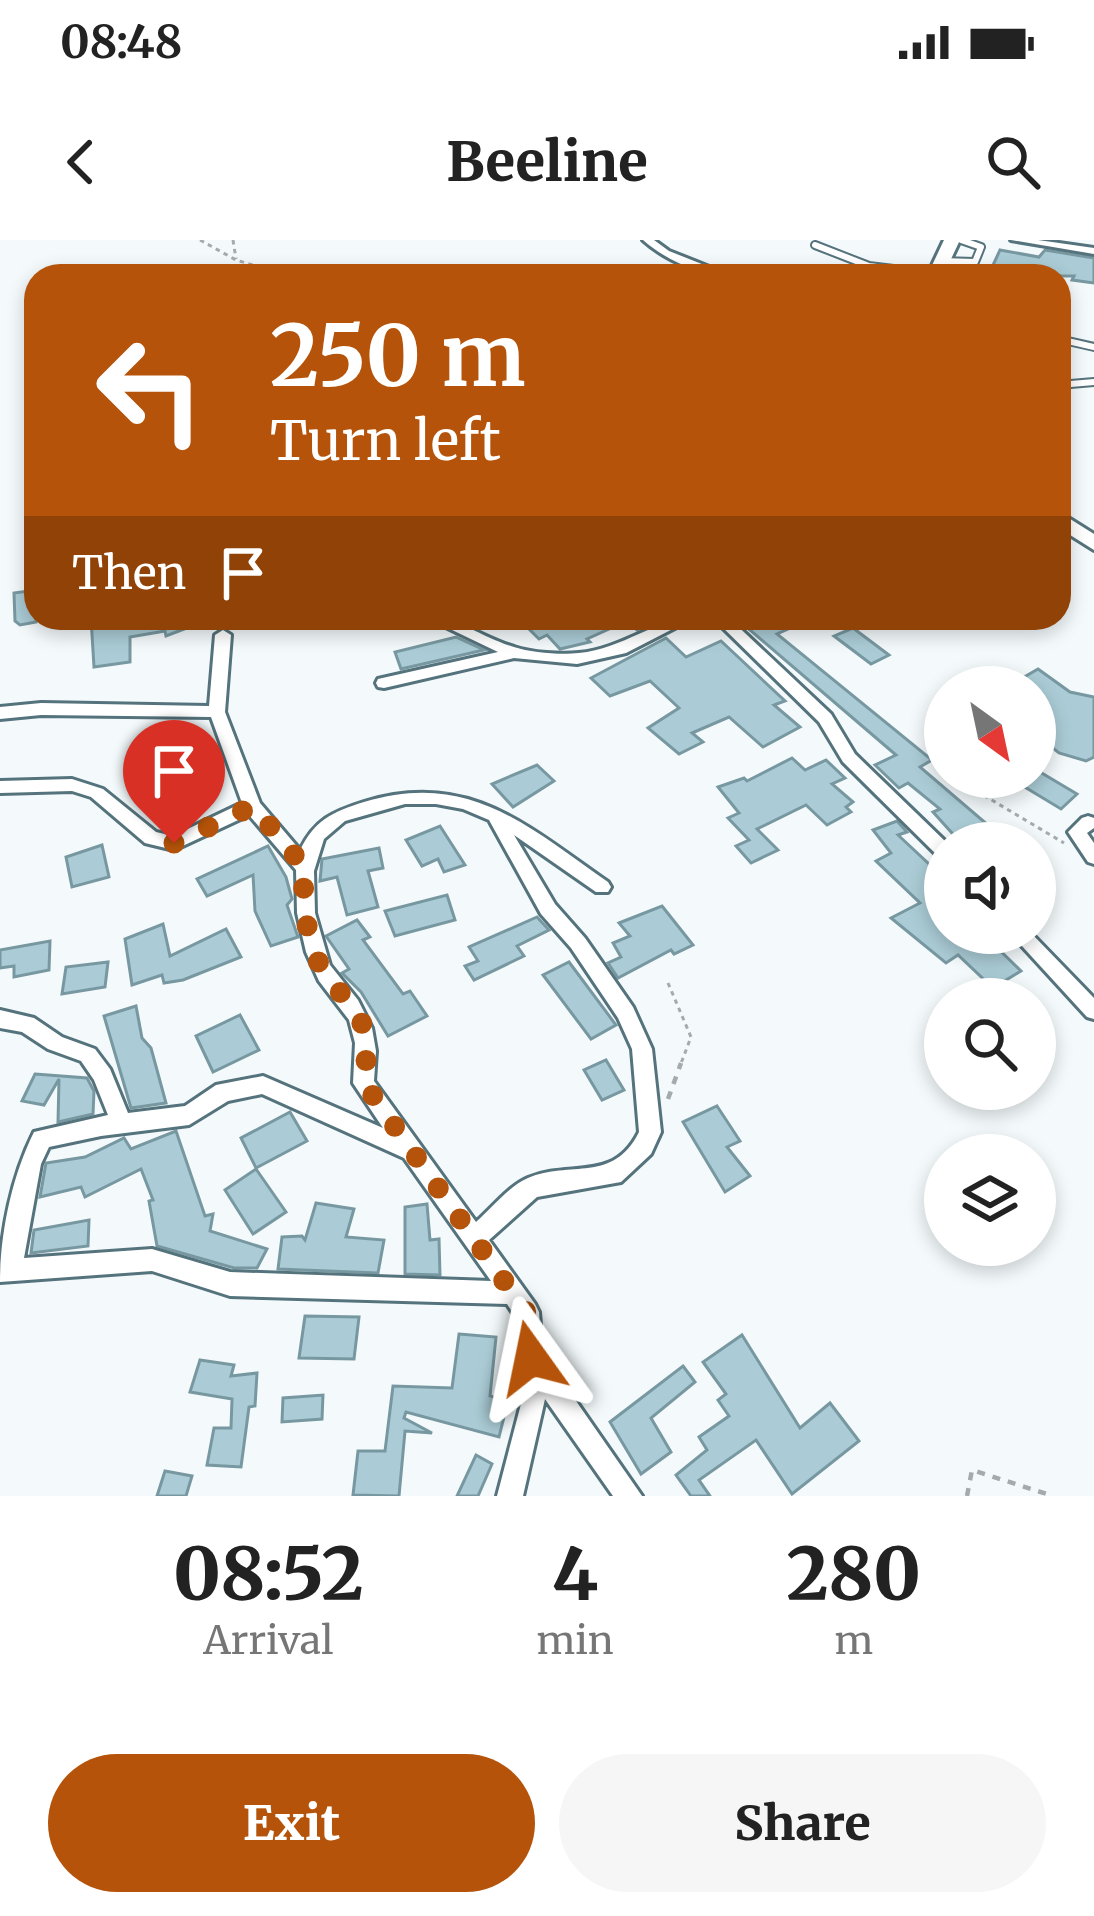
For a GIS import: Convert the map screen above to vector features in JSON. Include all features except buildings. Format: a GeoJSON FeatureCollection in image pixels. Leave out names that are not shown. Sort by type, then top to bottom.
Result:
{"type":"FeatureCollection","features":[{"type":"Feature","properties":{"kind":"street"},"geometry":{"type":"LineString","coordinates":[[648,240],[665,253],[695,264]]}},
{"type":"Feature","properties":{"kind":"street"},"geometry":{"type":"LineString","coordinates":[[1016,240],[1094,251]]}},
{"type":"Feature","properties":{"kind":"street"},"geometry":{"type":"LineString","coordinates":[[461,630],[514,653]]}},
{"type":"Feature","properties":{"kind":"street"},"geometry":{"type":"LineString","coordinates":[[384,683],[514,653],[577,658],[626,648],[663,630]]}},
{"type":"Feature","properties":{"kind":"street"},"geometry":{"type":"LineString","coordinates":[[733,630],[825,718],[849,758],[924,831]]}},
{"type":"Feature","properties":{"kind":"street"},"geometry":{"type":"LineString","coordinates":[[223,635],[217,712],[253,806],[306,869]]}},
{"type":"Feature","properties":{"kind":"street"},"geometry":{"type":"LineString","coordinates":[[0,713],[40,709],[217,712]]}},
{"type":"Feature","properties":{"kind":"street"},"geometry":{"type":"LineString","coordinates":[[0,787],[72,785],[97,793],[152,838],[174,843],[253,806]]}},
{"type":"Feature","properties":{"kind":"street"},"geometry":{"type":"LineString","coordinates":[[510,1496],[533,1404],[526,1312],[364,1083],[367,1044],[359,1017],[322,970],[302,888],[313,841],[328,822],[399,796],[449,795],[490,812],[602,887]]}},
{"type":"Feature","properties":{"kind":"street"},"geometry":{"type":"LineString","coordinates":[[475,1238],[532,1187],[613,1175],[643,1147],[650,1132],[642,1049],[626,1013],[578,943],[548,909],[490,812]]}},
{"type":"Feature","properties":{"kind":"street"},"geometry":{"type":"LineString","coordinates":[[1088,823],[1077,832],[1094,856]]}},
{"type":"Feature","properties":{"kind":"street"},"geometry":{"type":"LineString","coordinates":[[1039,954],[1094,1011]]}},
{"type":"Feature","properties":{"kind":"street"},"geometry":{"type":"LineString","coordinates":[[0,1019],[27,1024],[55,1043],[88,1055],[103,1075],[121,1123]]}},
{"type":"Feature","properties":{"kind":"street"},"geometry":{"type":"LineString","coordinates":[[413,1152],[263,1085],[223,1092],[189,1115],[42,1139],[30,1163],[5,1270],[152,1260],[230,1284],[514,1293]]}},
{"type":"Feature","properties":{"kind":"street"},"geometry":{"type":"LineString","coordinates":[[531,1358],[629,1496]]}},
{"type":"Feature","properties":{"kind":"lane"},"geometry":{"type":"LineString","coordinates":[[961,240],[981,247],[975,262],[967,264]]}},
{"type":"Feature","properties":{"kind":"lane"},"geometry":{"type":"LineString","coordinates":[[815,245],[864,264]]}},
{"type":"Feature","properties":{"kind":"path"},"geometry":{"type":"LineString","coordinates":[[200,240],[250,264]]}},
{"type":"Feature","properties":{"kind":"path"},"geometry":{"type":"LineString","coordinates":[[233,240],[236,260]]}},
{"type":"Feature","properties":{"kind":"path"},"geometry":{"type":"LineString","coordinates":[[987,798],[1094,856]]}},
{"type":"Feature","properties":{"kind":"path"},"geometry":{"type":"LineString","coordinates":[[650,1132],[691,1037],[668,983]]}},
{"type":"Feature","properties":{"kind":"path"},"geometry":{"type":"LineString","coordinates":[[968,1496],[972,1470],[1053,1496]]}},
{"type":"Feature","properties":{"kind":"route"},"geometry":{"type":"LineString","coordinates":[[174,843],[253,806],[306,869],[302,888],[311,938],[322,970],[359,1017],[367,1044],[364,1083],[526,1312],[531,1358]]}}]}
